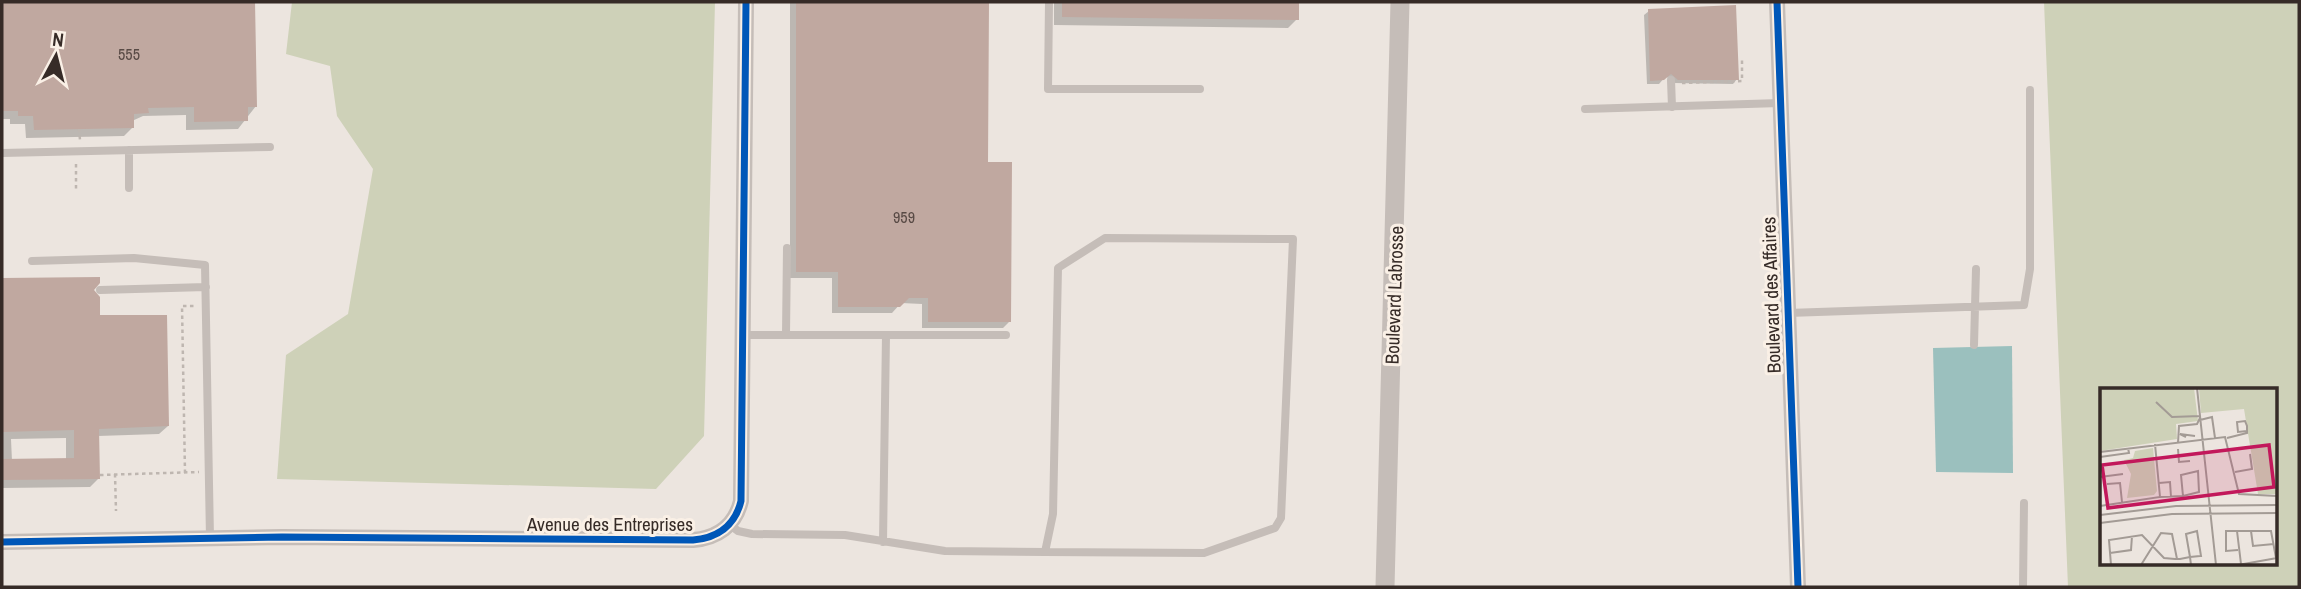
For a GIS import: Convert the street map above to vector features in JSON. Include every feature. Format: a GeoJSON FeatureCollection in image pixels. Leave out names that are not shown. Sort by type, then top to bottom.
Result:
{"type":"FeatureCollection","features":[{"type":"Feature","properties":{"kind":"street"},"geometry":{"type":"LineString","coordinates":[[729,524],[741,501],[746,2]]}},
{"type":"Feature","properties":{"kind":"street","name":"Boulevard Labrosse"},"geometry":{"type":"LineString","coordinates":[[1385,587],[1400,2]]}},
{"type":"Feature","properties":{"kind":"street","name":"Boulevard des Affaires"},"geometry":{"type":"LineString","coordinates":[[1777,2],[1798,587]]}},
{"type":"Feature","properties":{"kind":"street","name":"Avenue des Entreprises"},"geometry":{"type":"LineString","coordinates":[[2,542],[210,538],[693,540],[713,536],[729,524]]}},
{"type":"Feature","properties":{"kind":"lane"},"geometry":{"type":"LineString","coordinates":[[1049,2],[1048,89],[1200,89]]}},
{"type":"Feature","properties":{"kind":"lane"},"geometry":{"type":"LineString","coordinates":[[1671,80],[1672,107]]}},
{"type":"Feature","properties":{"kind":"lane"},"geometry":{"type":"LineString","coordinates":[[1787,313],[2019,307],[2027,299],[2030,270],[2030,90]]}},
{"type":"Feature","properties":{"kind":"lane"},"geometry":{"type":"LineString","coordinates":[[1585,109],[1780,103]]}},
{"type":"Feature","properties":{"kind":"lane"},"geometry":{"type":"LineString","coordinates":[[2,153],[270,148]]}},
{"type":"Feature","properties":{"kind":"lane"},"geometry":{"type":"LineString","coordinates":[[129,150],[129,188]]}},
{"type":"Feature","properties":{"kind":"lane"},"geometry":{"type":"LineString","coordinates":[[729,524],[751,534],[831,534],[945,551],[1045,552],[1204,553],[1275,528],[1281,518],[1293,239],[1105,238],[1058,268],[1054,514],[1045,552]]}},
{"type":"Feature","properties":{"kind":"lane"},"geometry":{"type":"LineString","coordinates":[[786,335],[787,248]]}},
{"type":"Feature","properties":{"kind":"lane"},"geometry":{"type":"LineString","coordinates":[[32,261],[134,258],[205,265],[210,538]]}},
{"type":"Feature","properties":{"kind":"lane"},"geometry":{"type":"LineString","coordinates":[[1974,345],[1976,269]]}},
{"type":"Feature","properties":{"kind":"lane"},"geometry":{"type":"LineString","coordinates":[[100,290],[206,287]]}},
{"type":"Feature","properties":{"kind":"lane"},"geometry":{"type":"LineString","coordinates":[[742,335],[1006,335]]}},
{"type":"Feature","properties":{"kind":"lane"},"geometry":{"type":"LineString","coordinates":[[883,542],[886,335]]}},
{"type":"Feature","properties":{"kind":"lane"},"geometry":{"type":"LineString","coordinates":[[2023,587],[2024,503]]}},
{"type":"Feature","properties":{"kind":"path"},"geometry":{"type":"LineString","coordinates":[[1692,83],[1742,81],[1742,60]]}},
{"type":"Feature","properties":{"kind":"path"},"geometry":{"type":"LineString","coordinates":[[79,130],[80,142]]}},
{"type":"Feature","properties":{"kind":"path"},"geometry":{"type":"LineString","coordinates":[[76,167],[76,188]]}},
{"type":"Feature","properties":{"kind":"path"},"geometry":{"type":"LineString","coordinates":[[185,473],[182,306],[196,306]]}},
{"type":"Feature","properties":{"kind":"path"},"geometry":{"type":"LineString","coordinates":[[184,401],[192,401]]}},
{"type":"Feature","properties":{"kind":"path"},"geometry":{"type":"LineString","coordinates":[[184,409],[192,409]]}},
{"type":"Feature","properties":{"kind":"path"},"geometry":{"type":"LineString","coordinates":[[100,475],[201,472]]}},
{"type":"Feature","properties":{"kind":"path"},"geometry":{"type":"LineString","coordinates":[[115,474],[116,511]]}},
{"type":"Feature","properties":{"kind":"green space"},"geometry":{"type":"Polygon","coordinates":[[[292,2],[715,2],[704,436],[656,489],[277,479],[286,355],[348,314],[373,169],[337,116],[330,66],[286,54],[292,2]]]}},
{"type":"Feature","properties":{"kind":"green space"},"geometry":{"type":"Polygon","coordinates":[[[2044,2],[2299,2],[2299,587],[2068,587],[2044,2]]]}},
{"type":"Feature","properties":{"kind":"water"},"geometry":{"type":"Polygon","coordinates":[[[2012,346],[2013,473],[1936,472],[1933,348],[2012,346]]]}},
{"type":"Feature","properties":{"kind":"building"},"geometry":{"type":"Polygon","coordinates":[[[2,2],[255,2],[257,107],[248,107],[248,121],[194,122],[194,107],[148,108],[149,113],[134,114],[134,128],[34,130],[33,116],[18,116],[18,111],[2,111],[2,2]]]}},
{"type":"Feature","properties":{"kind":"building"},"geometry":{"type":"Polygon","coordinates":[[[796,2],[989,2],[988,162],[1012,162],[1011,322],[928,322],[928,298],[909,298],[900,307],[838,307],[838,272],[796,272],[796,2]]]}},
{"type":"Feature","properties":{"kind":"building"},"geometry":{"type":"Polygon","coordinates":[[[1062,2],[1299,2],[1299,20],[1062,17],[1062,2]]]}},
{"type":"Feature","properties":{"kind":"building"},"geometry":{"type":"Polygon","coordinates":[[[1736,5],[1739,80],[1678,80],[1671,74],[1664,80],[1650,81],[1648,9],[1736,5]]]}},
{"type":"Feature","properties":{"kind":"building"},"geometry":{"type":"Polygon","coordinates":[[[100,277],[100,283],[94,290],[100,297],[100,315],[167,315],[169,426],[99,429],[100,479],[2,480],[2,459],[74,458],[74,430],[2,432],[2,278],[100,277]]]}},
{"type":"Feature","properties":{"kind":"cycle path"},"geometry":{"type":"LineString","coordinates":[[2,542],[282,537],[693,540],[710,537],[724,529],[730,524],[741,501],[746,2]]}},
{"type":"Feature","properties":{"kind":"cycle path"},"geometry":{"type":"LineString","coordinates":[[1777,2],[1798,587]]}}]}
